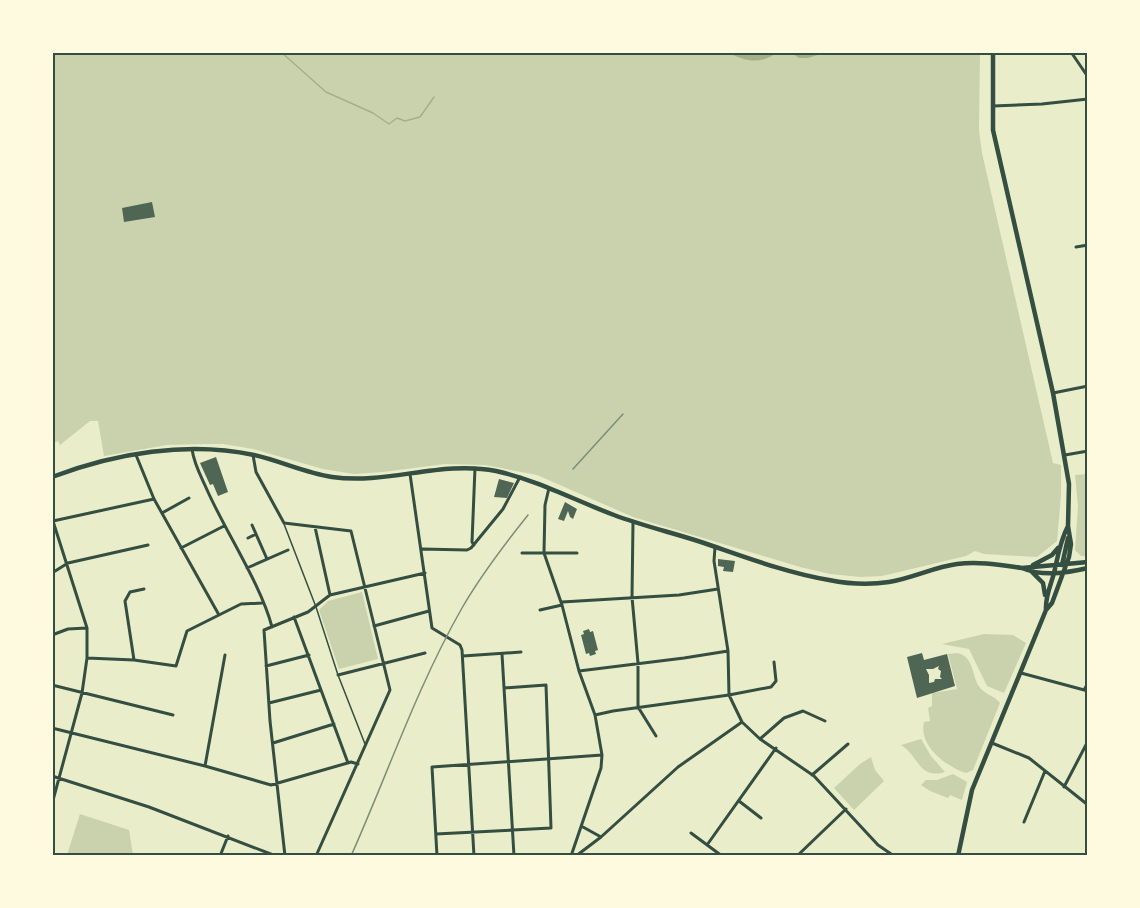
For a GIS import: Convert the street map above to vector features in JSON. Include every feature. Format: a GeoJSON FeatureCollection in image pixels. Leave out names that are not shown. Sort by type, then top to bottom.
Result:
{"type":"FeatureCollection","features":[{"type":"Feature","properties":{"kind":"main road"},"geometry":{"type":"LineString","coordinates":[[958,855],[972,790],[1046,610],[1052,603],[1064,572],[1069,536],[1070,497],[1065,455],[992,121],[993,52]]}},
{"type":"Feature","properties":{"kind":"main road"},"geometry":{"type":"LineString","coordinates":[[52,477],[81,466],[136,455],[192,449],[253,455],[334,477],[357,479],[445,468],[475,468],[520,477],[633,522],[806,575],[846,583],[890,582],[966,563],[1054,573],[1088,567]]}},
{"type":"Feature","properties":{"kind":"main road"},"geometry":{"type":"LineString","coordinates":[[1045,600],[1068,526]]}},
{"type":"Feature","properties":{"kind":"main road"},"geometry":{"type":"LineString","coordinates":[[1030,569],[1052,555],[1060,546]]}},
{"type":"Feature","properties":{"kind":"main road"},"geometry":{"type":"LineString","coordinates":[[1030,569],[1088,562]]}},
{"type":"Feature","properties":{"kind":"main road"},"geometry":{"type":"LineString","coordinates":[[1054,573],[1065,564]]}},
{"type":"Feature","properties":{"kind":"main road"},"geometry":{"type":"LineString","coordinates":[[1030,569],[1043,583],[1046,610]]}},
{"type":"Feature","properties":{"kind":"street"},"geometry":{"type":"LineString","coordinates":[[1071,52],[1088,76]]}},
{"type":"Feature","properties":{"kind":"street"},"geometry":{"type":"LineString","coordinates":[[992,106],[1088,99]]}},
{"type":"Feature","properties":{"kind":"street"},"geometry":{"type":"LineString","coordinates":[[1076,247],[1088,245]]}},
{"type":"Feature","properties":{"kind":"street"},"geometry":{"type":"LineString","coordinates":[[1053,393],[1088,386]]}},
{"type":"Feature","properties":{"kind":"street"},"geometry":{"type":"LineString","coordinates":[[192,449],[194,462],[247,568],[272,627]]}},
{"type":"Feature","properties":{"kind":"street"},"geometry":{"type":"LineString","coordinates":[[1065,455],[1088,451]]}},
{"type":"Feature","properties":{"kind":"street"},"geometry":{"type":"LineString","coordinates":[[136,455],[154,499],[219,615]]}},
{"type":"Feature","properties":{"kind":"street"},"geometry":{"type":"LineString","coordinates":[[253,455],[256,472],[284,523],[351,531],[390,690],[316,855]]}},
{"type":"Feature","properties":{"kind":"street"},"geometry":{"type":"LineString","coordinates":[[474,545],[472,542],[475,468]]}},
{"type":"Feature","properties":{"kind":"street"},"geometry":{"type":"LineString","coordinates":[[410,474],[432,628],[459,645],[463,656],[474,855]]}},
{"type":"Feature","properties":{"kind":"street"},"geometry":{"type":"LineString","coordinates":[[422,549],[467,550],[474,545],[504,509],[520,477]]}},
{"type":"Feature","properties":{"kind":"street"},"geometry":{"type":"LineString","coordinates":[[549,488],[545,505],[544,553],[562,604],[579,671],[595,715],[602,755],[602,768],[572,855]]}},
{"type":"Feature","properties":{"kind":"street"},"geometry":{"type":"LineString","coordinates":[[162,513],[189,498]]}},
{"type":"Feature","properties":{"kind":"street"},"geometry":{"type":"LineString","coordinates":[[52,804],[82,693],[87,658],[87,628],[53,520],[154,499]]}},
{"type":"Feature","properties":{"kind":"street"},"geometry":{"type":"LineString","coordinates":[[633,522],[632,597],[638,663],[638,707],[656,736]]}},
{"type":"Feature","properties":{"kind":"street"},"geometry":{"type":"LineString","coordinates":[[252,525],[267,560]]}},
{"type":"Feature","properties":{"kind":"street"},"geometry":{"type":"LineString","coordinates":[[181,548],[224,526]]}},
{"type":"Feature","properties":{"kind":"street"},"geometry":{"type":"LineString","coordinates":[[315,527],[330,596]]}},
{"type":"Feature","properties":{"kind":"street"},"geometry":{"type":"LineString","coordinates":[[248,538],[256,534]]}},
{"type":"Feature","properties":{"kind":"street"},"geometry":{"type":"LineString","coordinates":[[52,573],[68,563],[148,545]]}},
{"type":"Feature","properties":{"kind":"street"},"geometry":{"type":"LineString","coordinates":[[715,547],[714,561],[728,651],[729,695],[742,722],[760,739],[812,775],[878,845],[894,855]]}},
{"type":"Feature","properties":{"kind":"street"},"geometry":{"type":"LineString","coordinates":[[247,568],[288,550]]}},
{"type":"Feature","properties":{"kind":"street"},"geometry":{"type":"LineString","coordinates":[[522,553],[577,553]]}},
{"type":"Feature","properties":{"kind":"street"},"geometry":{"type":"LineString","coordinates":[[285,855],[269,703],[264,630],[316,606],[330,596],[425,573]]}},
{"type":"Feature","properties":{"kind":"street"},"geometry":{"type":"LineString","coordinates":[[134,660],[124,601],[130,592],[144,589]]}},
{"type":"Feature","properties":{"kind":"street"},"geometry":{"type":"LineString","coordinates":[[540,610],[562,604],[632,597],[680,596],[718,589]]}},
{"type":"Feature","properties":{"kind":"street"},"geometry":{"type":"LineString","coordinates":[[87,658],[134,660],[177,666],[187,631],[241,604],[262,603]]}},
{"type":"Feature","properties":{"kind":"street"},"geometry":{"type":"LineString","coordinates":[[374,626],[429,611]]}},
{"type":"Feature","properties":{"kind":"street"},"geometry":{"type":"LineString","coordinates":[[294,617],[348,763]]}},
{"type":"Feature","properties":{"kind":"street"},"geometry":{"type":"LineString","coordinates":[[52,635],[68,629],[87,628]]}},
{"type":"Feature","properties":{"kind":"street"},"geometry":{"type":"LineString","coordinates":[[579,671],[728,651]]}},
{"type":"Feature","properties":{"kind":"street"},"geometry":{"type":"LineString","coordinates":[[463,656],[521,652]]}},
{"type":"Feature","properties":{"kind":"street"},"geometry":{"type":"LineString","coordinates":[[338,675],[425,653]]}},
{"type":"Feature","properties":{"kind":"street"},"geometry":{"type":"LineString","coordinates":[[502,654],[513,855]]}},
{"type":"Feature","properties":{"kind":"street"},"geometry":{"type":"LineString","coordinates":[[205,766],[225,655]]}},
{"type":"Feature","properties":{"kind":"street"},"geometry":{"type":"LineString","coordinates":[[266,666],[309,655]]}},
{"type":"Feature","properties":{"kind":"street"},"geometry":{"type":"LineString","coordinates":[[595,715],[771,687],[777,681],[774,662]]}},
{"type":"Feature","properties":{"kind":"street"},"geometry":{"type":"LineString","coordinates":[[1021,673],[1086,690],[1088,683]]}},
{"type":"Feature","properties":{"kind":"street"},"geometry":{"type":"LineString","coordinates":[[52,685],[173,715]]}},
{"type":"Feature","properties":{"kind":"street"},"geometry":{"type":"LineString","coordinates":[[436,834],[551,828],[546,685],[504,688]]}},
{"type":"Feature","properties":{"kind":"street"},"geometry":{"type":"LineString","coordinates":[[269,703],[321,690]]}},
{"type":"Feature","properties":{"kind":"street"},"geometry":{"type":"LineString","coordinates":[[760,739],[784,718],[803,711],[825,721]]}},
{"type":"Feature","properties":{"kind":"street"},"geometry":{"type":"LineString","coordinates":[[576,855],[601,837],[678,767],[742,722]]}},
{"type":"Feature","properties":{"kind":"street"},"geometry":{"type":"LineString","coordinates":[[273,743],[334,724]]}},
{"type":"Feature","properties":{"kind":"street"},"geometry":{"type":"LineString","coordinates":[[52,728],[271,785],[278,785],[348,763],[358,764]]}},
{"type":"Feature","properties":{"kind":"street"},"geometry":{"type":"LineString","coordinates":[[1064,787],[1088,741]]}},
{"type":"Feature","properties":{"kind":"street"},"geometry":{"type":"LineString","coordinates":[[992,743],[1029,758],[1088,805]]}},
{"type":"Feature","properties":{"kind":"street"},"geometry":{"type":"LineString","coordinates":[[812,775],[848,744]]}},
{"type":"Feature","properties":{"kind":"street"},"geometry":{"type":"LineString","coordinates":[[706,845],[776,748]]}},
{"type":"Feature","properties":{"kind":"street"},"geometry":{"type":"LineString","coordinates":[[437,855],[432,767],[602,755]]}},
{"type":"Feature","properties":{"kind":"street"},"geometry":{"type":"LineString","coordinates":[[1024,822],[1045,771]]}},
{"type":"Feature","properties":{"kind":"street"},"geometry":{"type":"LineString","coordinates":[[52,776],[228,836],[276,855]]}},
{"type":"Feature","properties":{"kind":"street"},"geometry":{"type":"LineString","coordinates":[[738,801],[761,818]]}},
{"type":"Feature","properties":{"kind":"street"},"geometry":{"type":"LineString","coordinates":[[797,855],[846,809]]}},
{"type":"Feature","properties":{"kind":"street"},"geometry":{"type":"LineString","coordinates":[[583,827],[601,837]]}},
{"type":"Feature","properties":{"kind":"street"},"geometry":{"type":"LineString","coordinates":[[691,833],[722,855]]}},
{"type":"Feature","properties":{"kind":"street"},"geometry":{"type":"LineString","coordinates":[[220,855],[228,836]]}},
{"type":"Feature","properties":{"kind":"lane"},"geometry":{"type":"LineString","coordinates":[[284,523],[283,526],[316,606],[338,675],[366,745]]}},
{"type":"Feature","properties":{"kind":"shaded area"},"geometry":{"type":"Polygon","coordinates":[[[52,53],[980,53],[979,131],[982,153],[1053,463],[1061,465],[1057,541],[1037,557],[984,554],[975,551],[966,556],[882,576],[861,577],[830,574],[633,517],[537,475],[485,465],[445,464],[354,474],[323,469],[253,449],[223,444],[167,445],[104,456],[98,421],[90,421],[60,445],[58,441],[53,443],[52,53]]]}},
{"type":"Feature","properties":{"kind":"shaded area"},"geometry":{"type":"Polygon","coordinates":[[[729,53],[777,53],[765,59],[753,60],[729,53]]]}},
{"type":"Feature","properties":{"kind":"shaded area"},"geometry":{"type":"Polygon","coordinates":[[[777,53],[824,53],[799,58],[793,54],[777,53]]]}},
{"type":"Feature","properties":{"kind":"shaded area"},"geometry":{"type":"Polygon","coordinates":[[[1087,474],[1087,556],[1081,556],[1075,550],[1078,506],[1075,475],[1087,474]]]}},
{"type":"Feature","properties":{"kind":"shaded area"},"geometry":{"type":"Polygon","coordinates":[[[362,592],[378,659],[339,669],[319,610],[328,601],[362,592]]]}},
{"type":"Feature","properties":{"kind":"shaded area"},"geometry":{"type":"Polygon","coordinates":[[[984,634],[1013,635],[1026,643],[1004,693],[987,686],[969,649],[942,644],[984,634]]]}},
{"type":"Feature","properties":{"kind":"shaded area"},"geometry":{"type":"Polygon","coordinates":[[[958,653],[967,658],[980,688],[1000,703],[973,770],[966,773],[943,761],[930,747],[923,731],[924,722],[930,721],[928,708],[932,706],[932,693],[957,689],[948,654],[958,653]]]}},
{"type":"Feature","properties":{"kind":"shaded area"},"geometry":{"type":"Polygon","coordinates":[[[921,739],[931,756],[945,772],[936,774],[924,770],[901,745],[921,739]]]}},
{"type":"Feature","properties":{"kind":"shaded area"},"geometry":{"type":"Polygon","coordinates":[[[871,757],[875,770],[884,781],[854,810],[834,788],[871,757]]]}},
{"type":"Feature","properties":{"kind":"shaded area"},"geometry":{"type":"Polygon","coordinates":[[[953,774],[967,782],[962,800],[950,795],[948,798],[921,785],[926,780],[937,780],[953,774]]]}},
{"type":"Feature","properties":{"kind":"shaded area"},"geometry":{"type":"Polygon","coordinates":[[[80,814],[129,830],[133,855],[67,855],[80,814]]]}},
{"type":"Feature","properties":{"kind":"building"},"geometry":{"type":"Polygon","coordinates":[[[152,202],[155,217],[124,222],[122,208],[152,202]]]}},
{"type":"Feature","properties":{"kind":"building"},"geometry":{"type":"Polygon","coordinates":[[[216,457],[228,492],[218,496],[200,463],[216,457]]]}},
{"type":"Feature","properties":{"kind":"building"},"geometry":{"type":"Polygon","coordinates":[[[499,479],[514,483],[507,498],[494,497],[499,479]]]}},
{"type":"Feature","properties":{"kind":"building"},"geometry":{"type":"Polygon","coordinates":[[[565,502],[577,509],[573,519],[568,511],[564,521],[558,519],[565,502]]]}},
{"type":"Feature","properties":{"kind":"building"},"geometry":{"type":"Polygon","coordinates":[[[718,559],[735,561],[733,572],[723,571],[724,567],[718,566],[718,559]]]}},
{"type":"Feature","properties":{"kind":"building"},"geometry":{"type":"Polygon","coordinates":[[[589,629],[590,632],[593,631],[598,650],[595,651],[596,654],[590,656],[589,653],[586,654],[581,635],[584,634],[583,631],[589,629]]]}},
{"type":"Feature","properties":{"kind":"building"},"geometry":{"type":"Polygon","coordinates":[[[922,653],[924,660],[947,654],[955,686],[917,698],[907,657],[922,653]],[[939,666],[926,669],[929,683],[934,682],[935,679],[942,679],[941,671],[938,669],[939,666]]]}},
{"type":"Feature","properties":{"kind":"waterway"},"geometry":{"type":"LineString","coordinates":[[281,52],[326,92],[373,113],[389,124],[397,118],[405,121],[420,117],[434,97]]}},
{"type":"Feature","properties":{"kind":"tram line"},"geometry":{"type":"LineString","coordinates":[[573,469],[623,414]]}},
{"type":"Feature","properties":{"kind":"tram line"},"geometry":{"type":"LineString","coordinates":[[351,856],[417,699],[446,638],[477,584],[528,515]]}}]}
